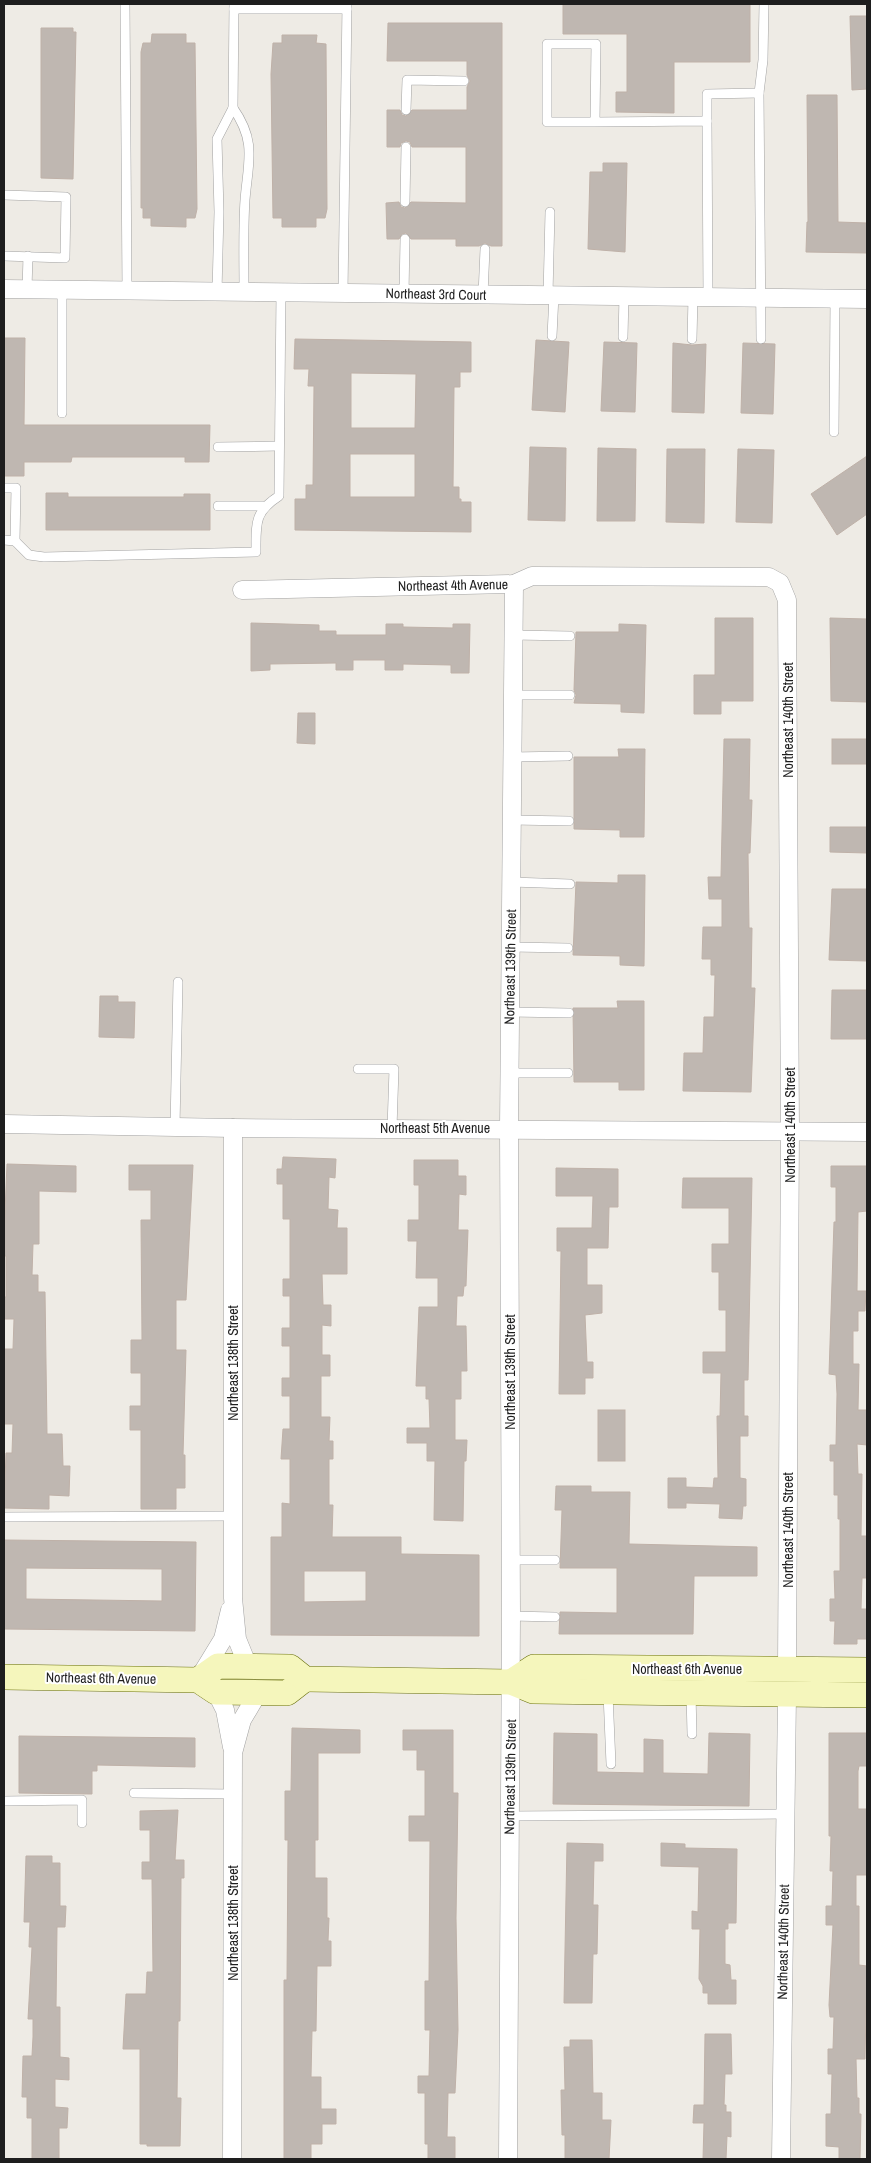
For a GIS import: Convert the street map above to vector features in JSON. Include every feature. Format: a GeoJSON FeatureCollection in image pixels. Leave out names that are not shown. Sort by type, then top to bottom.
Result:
{"type":"FeatureCollection","features":[{"type":"Feature","properties":{"kind":"main road","name":"Northeast 6th Avenue"},"geometry":{"type":"LineString","coordinates":[[207,1686],[218,1666],[248,1666],[290,1667],[305,1679],[511,1682],[533,1691],[608,1694],[867,1696]]}},
{"type":"Feature","properties":{"kind":"main road","name":"Northeast 6th Avenue"},"geometry":{"type":"LineString","coordinates":[[511,1682],[534,1667],[867,1670]]}},
{"type":"Feature","properties":{"kind":"main road","name":"Northeast 6th Avenue"},"geometry":{"type":"LineString","coordinates":[[4,1677],[207,1686],[258,1693],[287,1693],[305,1679]]}},
{"type":"Feature","properties":{"kind":"main road"},"geometry":{"type":"LineString","coordinates":[[799,1695],[846,1684],[867,1684]]}},
{"type":"Feature","properties":{"kind":"street","name":"Northeast 3rd Court"},"geometry":{"type":"LineString","coordinates":[[4,289],[867,299]]}},
{"type":"Feature","properties":{"kind":"street","name":"Northeast 4th Avenue"},"geometry":{"type":"LineString","coordinates":[[242,590],[514,584],[532,576],[769,578],[780,583]]}},
{"type":"Feature","properties":{"kind":"street","name":"Northeast 140th Street"},"geometry":{"type":"LineString","coordinates":[[780,583],[787,600],[790,1131],[787,1669]]}},
{"type":"Feature","properties":{"kind":"street","name":"Northeast 139th Street"},"geometry":{"type":"LineString","coordinates":[[508,2159],[511,1682],[509,1128],[514,584]]}},
{"type":"Feature","properties":{"kind":"street","name":"Northeast 5th Avenue"},"geometry":{"type":"LineString","coordinates":[[4,1124],[233,1128],[509,1128],[867,1132]]}},
{"type":"Feature","properties":{"kind":"street","name":"Northeast 138th Street"},"geometry":{"type":"LineString","coordinates":[[233,1128],[233,1598],[237,1639],[248,1666]]}},
{"type":"Feature","properties":{"kind":"street","name":"Northeast 138th Street"},"geometry":{"type":"LineString","coordinates":[[207,1686],[223,1639],[233,1598]]}},
{"type":"Feature","properties":{"kind":"street"},"geometry":{"type":"LineString","coordinates":[[207,1686],[225,1710],[233,1753]]}},
{"type":"Feature","properties":{"kind":"street","name":"Northeast 138th Street"},"geometry":{"type":"LineString","coordinates":[[232,2159],[233,1753],[242,1720],[258,1693]]}},
{"type":"Feature","properties":{"kind":"street","name":"Northeast 140th Street"},"geometry":{"type":"LineString","coordinates":[[781,2159],[784,1814],[799,1695]]}},
{"type":"Feature","properties":{"kind":"lane"},"geometry":{"type":"LineString","coordinates":[[125,4],[126,290]]}},
{"type":"Feature","properties":{"kind":"lane"},"geometry":{"type":"LineString","coordinates":[[761,338],[759,93],[763,60],[764,4]]}},
{"type":"Feature","properties":{"kind":"lane"},"geometry":{"type":"LineString","coordinates":[[217,292],[219,212],[217,139],[234,108],[234,6],[347,6],[343,293]]}},
{"type":"Feature","properties":{"kind":"lane"},"geometry":{"type":"LineString","coordinates":[[595,122],[596,44],[547,44],[547,122],[595,122],[707,121]]}},
{"type":"Feature","properties":{"kind":"lane"},"geometry":{"type":"LineString","coordinates":[[406,110],[407,80],[464,82]]}},
{"type":"Feature","properties":{"kind":"lane"},"geometry":{"type":"LineString","coordinates":[[692,339],[708,259],[706,94],[759,93]]}},
{"type":"Feature","properties":{"kind":"lane"},"geometry":{"type":"LineString","coordinates":[[234,108],[245,125],[251,159],[245,199],[244,292]]}},
{"type":"Feature","properties":{"kind":"lane"},"geometry":{"type":"LineString","coordinates":[[405,202],[406,147]]}},
{"type":"Feature","properties":{"kind":"lane"},"geometry":{"type":"LineString","coordinates":[[4,195],[66,197],[65,258],[4,256]]}},
{"type":"Feature","properties":{"kind":"lane"},"geometry":{"type":"LineString","coordinates":[[550,212],[552,336]]}},
{"type":"Feature","properties":{"kind":"lane"},"geometry":{"type":"LineString","coordinates":[[404,294],[405,239]]}},
{"type":"Feature","properties":{"kind":"lane"},"geometry":{"type":"LineString","coordinates":[[483,294],[485,249]]}},
{"type":"Feature","properties":{"kind":"lane"},"geometry":{"type":"LineString","coordinates":[[28,256],[28,289]]}},
{"type":"Feature","properties":{"kind":"lane"},"geometry":{"type":"LineString","coordinates":[[62,290],[62,413]]}},
{"type":"Feature","properties":{"kind":"lane"},"geometry":{"type":"LineString","coordinates":[[218,506],[263,506],[279,496],[281,292]]}},
{"type":"Feature","properties":{"kind":"lane"},"geometry":{"type":"LineString","coordinates":[[623,336],[624,296]]}},
{"type":"Feature","properties":{"kind":"lane"},"geometry":{"type":"LineString","coordinates":[[834,432],[835,299]]}},
{"type":"Feature","properties":{"kind":"lane"},"geometry":{"type":"LineString","coordinates":[[218,447],[279,446]]}},
{"type":"Feature","properties":{"kind":"lane"},"geometry":{"type":"LineString","coordinates":[[4,488],[16,488],[16,541]]}},
{"type":"Feature","properties":{"kind":"lane"},"geometry":{"type":"LineString","coordinates":[[4,540],[16,541],[29,555],[44,557],[256,552],[256,527],[263,506]]}},
{"type":"Feature","properties":{"kind":"lane"},"geometry":{"type":"LineString","coordinates":[[513,635],[570,636]]}},
{"type":"Feature","properties":{"kind":"lane"},"geometry":{"type":"LineString","coordinates":[[513,695],[570,695]]}},
{"type":"Feature","properties":{"kind":"lane"},"geometry":{"type":"LineString","coordinates":[[512,756],[568,756]]}},
{"type":"Feature","properties":{"kind":"lane"},"geometry":{"type":"LineString","coordinates":[[512,820],[569,821]]}},
{"type":"Feature","properties":{"kind":"lane"},"geometry":{"type":"LineString","coordinates":[[511,882],[570,884]]}},
{"type":"Feature","properties":{"kind":"lane"},"geometry":{"type":"LineString","coordinates":[[511,947],[568,948]]}},
{"type":"Feature","properties":{"kind":"lane"},"geometry":{"type":"LineString","coordinates":[[175,1127],[178,982]]}},
{"type":"Feature","properties":{"kind":"lane"},"geometry":{"type":"LineString","coordinates":[[510,1012],[569,1013]]}},
{"type":"Feature","properties":{"kind":"lane"},"geometry":{"type":"LineString","coordinates":[[358,1070],[394,1070],[392,1128]]}},
{"type":"Feature","properties":{"kind":"lane"},"geometry":{"type":"LineString","coordinates":[[510,1073],[568,1073]]}},
{"type":"Feature","properties":{"kind":"lane"},"geometry":{"type":"LineString","coordinates":[[4,1517],[232,1516]]}},
{"type":"Feature","properties":{"kind":"lane"},"geometry":{"type":"LineString","coordinates":[[511,1560],[554,1560]]}},
{"type":"Feature","properties":{"kind":"lane"},"geometry":{"type":"LineString","coordinates":[[511,1616],[555,1617]]}},
{"type":"Feature","properties":{"kind":"lane"},"geometry":{"type":"LineString","coordinates":[[608,1694],[611,1764]]}},
{"type":"Feature","properties":{"kind":"lane"},"geometry":{"type":"LineString","coordinates":[[691,1694],[692,1734]]}},
{"type":"Feature","properties":{"kind":"lane"},"geometry":{"type":"LineString","coordinates":[[134,1793],[233,1794]]}},
{"type":"Feature","properties":{"kind":"lane"},"geometry":{"type":"LineString","coordinates":[[4,1801],[82,1800],[82,1823]]}},
{"type":"Feature","properties":{"kind":"lane"},"geometry":{"type":"LineString","coordinates":[[509,1816],[784,1814]]}},
{"type":"Feature","properties":{"kind":"building"},"geometry":{"type":"Polygon","coordinates":[[[563,4],[750,4],[750,62],[674,62],[674,113],[616,112],[616,92],[627,92],[627,34],[563,34],[563,4]]]}},
{"type":"Feature","properties":{"kind":"building"},"geometry":{"type":"Polygon","coordinates":[[[850,16],[867,16],[867,89],[852,90],[850,16]]]}},
{"type":"Feature","properties":{"kind":"building"},"geometry":{"type":"Polygon","coordinates":[[[388,23],[502,23],[502,246],[491,246],[485,243],[479,246],[456,246],[456,239],[411,239],[406,233],[402,234],[399,239],[387,239],[386,203],[399,202],[401,207],[405,208],[411,202],[466,203],[466,147],[412,147],[410,142],[406,141],[401,143],[400,147],[387,147],[387,110],[400,110],[402,115],[406,116],[412,110],[467,110],[467,87],[470,81],[467,75],[467,61],[387,61],[388,23]]]}},
{"type":"Feature","properties":{"kind":"building"},"geometry":{"type":"Polygon","coordinates":[[[41,28],[73,28],[73,32],[76,32],[73,179],[41,178],[41,28]]]}},
{"type":"Feature","properties":{"kind":"building"},"geometry":{"type":"Polygon","coordinates":[[[152,34],[186,34],[186,43],[195,43],[197,209],[195,218],[186,218],[186,227],[151,226],[151,218],[143,218],[143,208],[141,208],[141,52],[143,43],[151,43],[152,34]]]}},
{"type":"Feature","properties":{"kind":"building"},"geometry":{"type":"Polygon","coordinates":[[[282,35],[317,35],[316,43],[326,44],[327,209],[325,218],[316,218],[316,227],[282,227],[282,218],[273,218],[271,74],[273,43],[282,43],[282,35]]]}},
{"type":"Feature","properties":{"kind":"building"},"geometry":{"type":"Polygon","coordinates":[[[807,95],[837,95],[838,222],[867,223],[867,253],[806,252],[808,222],[807,95]]]}},
{"type":"Feature","properties":{"kind":"building"},"geometry":{"type":"Polygon","coordinates":[[[603,163],[627,163],[625,252],[588,249],[590,172],[603,172],[603,163]]]}},
{"type":"Feature","properties":{"kind":"building"},"geometry":{"type":"Polygon","coordinates":[[[4,338],[25,338],[24,425],[210,425],[209,462],[185,462],[185,457],[72,457],[71,462],[24,462],[24,476],[4,476],[4,338]]]}},
{"type":"Feature","properties":{"kind":"building"},"geometry":{"type":"Polygon","coordinates":[[[295,339],[471,342],[471,372],[460,372],[460,387],[454,387],[453,487],[459,487],[459,499],[461,499],[461,502],[471,502],[471,532],[295,530],[295,499],[306,499],[306,485],[313,485],[314,386],[308,386],[309,369],[294,369],[295,339]],[[351,373],[351,428],[415,428],[416,374],[351,373]],[[350,454],[350,497],[415,497],[415,454],[350,454]]]}},
{"type":"Feature","properties":{"kind":"building"},"geometry":{"type":"Polygon","coordinates":[[[536,340],[569,342],[565,412],[532,410],[536,340]]]}},
{"type":"Feature","properties":{"kind":"building"},"geometry":{"type":"Polygon","coordinates":[[[604,342],[637,343],[635,412],[601,411],[604,342]]]}},
{"type":"Feature","properties":{"kind":"building"},"geometry":{"type":"Polygon","coordinates":[[[673,343],[706,344],[704,413],[672,412],[673,343]]]}},
{"type":"Feature","properties":{"kind":"building"},"geometry":{"type":"Polygon","coordinates":[[[743,343],[775,344],[773,414],[741,413],[743,343]]]}},
{"type":"Feature","properties":{"kind":"building"},"geometry":{"type":"Polygon","coordinates":[[[530,447],[566,448],[565,521],[528,520],[530,447]]]}},
{"type":"Feature","properties":{"kind":"building"},"geometry":{"type":"Polygon","coordinates":[[[598,448],[636,449],[635,521],[597,521],[598,448]]]}},
{"type":"Feature","properties":{"kind":"building"},"geometry":{"type":"Polygon","coordinates":[[[667,449],[705,449],[704,523],[666,522],[667,449]]]}},
{"type":"Feature","properties":{"kind":"building"},"geometry":{"type":"Polygon","coordinates":[[[738,449],[774,450],[772,523],[736,522],[738,449]]]}},
{"type":"Feature","properties":{"kind":"building"},"geometry":{"type":"Polygon","coordinates":[[[867,456],[867,514],[837,535],[811,494],[867,456]]]}},
{"type":"Feature","properties":{"kind":"building"},"geometry":{"type":"Polygon","coordinates":[[[46,493],[68,493],[68,497],[184,497],[184,494],[210,494],[210,530],[46,530],[46,493]]]}},
{"type":"Feature","properties":{"kind":"building"},"geometry":{"type":"Polygon","coordinates":[[[715,618],[753,618],[753,701],[721,701],[721,714],[694,714],[694,675],[715,675],[715,618]]]}},
{"type":"Feature","properties":{"kind":"building"},"geometry":{"type":"Polygon","coordinates":[[[830,618],[867,619],[867,702],[831,701],[830,618]]]}},
{"type":"Feature","properties":{"kind":"building"},"geometry":{"type":"Polygon","coordinates":[[[251,623],[319,625],[319,631],[336,631],[336,635],[386,635],[386,624],[403,624],[403,627],[453,628],[453,624],[470,624],[469,673],[451,673],[451,665],[403,664],[403,670],[385,670],[385,660],[353,660],[353,670],[336,670],[336,663],[270,664],[270,670],[251,671],[251,623]]]}},
{"type":"Feature","properties":{"kind":"building"},"geometry":{"type":"Polygon","coordinates":[[[619,624],[646,625],[644,713],[621,712],[621,704],[574,703],[576,695],[574,690],[576,632],[619,632],[619,624]]]}},
{"type":"Feature","properties":{"kind":"building"},"geometry":{"type":"Polygon","coordinates":[[[298,713],[315,713],[315,744],[297,743],[298,713]]]}},
{"type":"Feature","properties":{"kind":"building"},"geometry":{"type":"Polygon","coordinates":[[[724,739],[750,739],[749,800],[752,800],[750,853],[748,853],[749,928],[752,928],[751,988],[755,988],[751,1092],[683,1091],[684,1053],[703,1053],[704,1017],[714,1017],[715,975],[711,975],[711,959],[702,959],[703,927],[722,927],[722,899],[709,899],[708,877],[721,877],[724,739]]]}},
{"type":"Feature","properties":{"kind":"building"},"geometry":{"type":"Polygon","coordinates":[[[832,739],[867,739],[867,764],[832,764],[832,739]]]}},
{"type":"Feature","properties":{"kind":"building"},"geometry":{"type":"Polygon","coordinates":[[[618,749],[645,749],[644,837],[620,837],[620,830],[574,829],[574,757],[619,757],[618,749]]]}},
{"type":"Feature","properties":{"kind":"building"},"geometry":{"type":"Polygon","coordinates":[[[830,827],[867,827],[867,853],[830,852],[830,827]]]}},
{"type":"Feature","properties":{"kind":"building"},"geometry":{"type":"Polygon","coordinates":[[[618,875],[645,875],[644,966],[620,965],[620,956],[573,955],[576,882],[618,883],[618,875]]]}},
{"type":"Feature","properties":{"kind":"building"},"geometry":{"type":"Polygon","coordinates":[[[832,889],[867,889],[867,961],[829,960],[832,889]]]}},
{"type":"Feature","properties":{"kind":"building"},"geometry":{"type":"Polygon","coordinates":[[[832,990],[867,990],[867,1039],[831,1039],[832,990]]]}},
{"type":"Feature","properties":{"kind":"building"},"geometry":{"type":"Polygon","coordinates":[[[100,996],[118,996],[118,1002],[135,1002],[134,1038],[99,1037],[100,996]]]}},
{"type":"Feature","properties":{"kind":"building"},"geometry":{"type":"Polygon","coordinates":[[[617,1001],[644,1001],[644,1090],[619,1090],[619,1082],[574,1082],[573,1008],[618,1008],[617,1001]]]}},
{"type":"Feature","properties":{"kind":"building"},"geometry":{"type":"Polygon","coordinates":[[[283,1157],[336,1159],[335,1178],[329,1177],[328,1209],[338,1210],[337,1228],[347,1228],[347,1274],[322,1274],[323,1305],[331,1305],[331,1326],[322,1325],[322,1355],[330,1355],[330,1376],[321,1376],[321,1417],[330,1417],[329,1441],[333,1441],[333,1459],[329,1459],[329,1505],[333,1505],[332,1537],[401,1537],[401,1554],[479,1555],[479,1636],[271,1635],[271,1537],[282,1537],[282,1503],[290,1504],[290,1459],[281,1459],[283,1429],[290,1429],[290,1396],[282,1396],[282,1378],[290,1378],[290,1346],[282,1346],[282,1328],[290,1328],[290,1296],[283,1296],[283,1279],[290,1279],[290,1219],[283,1219],[283,1184],[277,1184],[277,1169],[282,1169],[283,1157]],[[304,1571],[304,1602],[366,1601],[366,1571],[304,1571]]]}},
{"type":"Feature","properties":{"kind":"building"},"geometry":{"type":"Polygon","coordinates":[[[414,1160],[458,1160],[458,1176],[466,1176],[466,1195],[459,1194],[458,1230],[468,1230],[466,1286],[464,1286],[463,1296],[457,1296],[456,1326],[466,1326],[467,1371],[461,1371],[461,1399],[455,1399],[455,1440],[467,1440],[466,1461],[464,1461],[463,1521],[434,1520],[435,1461],[427,1461],[427,1443],[407,1443],[407,1428],[430,1428],[429,1399],[426,1399],[426,1386],[416,1386],[419,1307],[438,1307],[438,1278],[416,1278],[417,1241],[408,1241],[408,1220],[419,1220],[419,1185],[414,1185],[414,1160]]]}},
{"type":"Feature","properties":{"kind":"building"},"geometry":{"type":"Polygon","coordinates":[[[7,1164],[76,1166],[76,1192],[39,1191],[39,1244],[33,1244],[32,1275],[38,1275],[38,1292],[45,1292],[47,1434],[62,1434],[63,1466],[70,1466],[69,1496],[49,1495],[49,1509],[4,1508],[6,1453],[12,1453],[13,1424],[4,1424],[4,1349],[13,1349],[14,1319],[4,1319],[6,1256],[4,1256],[4,1235],[7,1164]]]}},
{"type":"Feature","properties":{"kind":"building"},"geometry":{"type":"Polygon","coordinates":[[[129,1165],[193,1165],[186,1300],[176,1300],[176,1350],[186,1350],[183,1455],[185,1455],[185,1488],[176,1488],[176,1509],[141,1509],[141,1430],[130,1430],[130,1406],[141,1406],[141,1373],[131,1373],[131,1340],[142,1340],[141,1220],[151,1220],[151,1190],[129,1190],[129,1165]]]}},
{"type":"Feature","properties":{"kind":"building"},"geometry":{"type":"Polygon","coordinates":[[[831,1166],[867,1166],[867,1211],[858,1212],[857,1291],[866,1291],[865,1311],[858,1311],[858,1331],[853,1331],[853,1364],[859,1364],[858,1410],[867,1410],[867,1445],[857,1444],[858,1474],[862,1474],[861,1536],[867,1536],[867,1578],[862,1578],[861,1609],[867,1609],[867,1639],[857,1639],[857,1644],[834,1644],[835,1621],[830,1621],[830,1599],[835,1599],[834,1571],[840,1571],[838,1495],[834,1495],[834,1461],[830,1461],[830,1445],[836,1445],[837,1394],[836,1375],[829,1374],[834,1222],[836,1222],[836,1187],[831,1187],[831,1166]]]}},
{"type":"Feature","properties":{"kind":"building"},"geometry":{"type":"Polygon","coordinates":[[[556,1168],[618,1169],[618,1207],[609,1207],[608,1248],[587,1248],[587,1285],[602,1285],[602,1313],[585,1315],[587,1362],[593,1362],[593,1378],[585,1378],[585,1394],[559,1394],[561,1251],[557,1251],[557,1228],[592,1228],[593,1196],[556,1196],[556,1168]]]}},
{"type":"Feature","properties":{"kind":"building"},"geometry":{"type":"Polygon","coordinates":[[[683,1178],[752,1178],[748,1380],[744,1380],[744,1416],[748,1416],[748,1436],[740,1436],[740,1478],[746,1479],[746,1506],[743,1506],[742,1519],[719,1518],[720,1504],[686,1503],[686,1508],[668,1508],[668,1478],[686,1478],[686,1487],[713,1488],[714,1478],[718,1478],[717,1416],[720,1416],[721,1373],[703,1373],[703,1352],[726,1352],[726,1310],[719,1310],[719,1272],[712,1272],[712,1244],[729,1244],[729,1208],[682,1208],[683,1178]]]}},
{"type":"Feature","properties":{"kind":"building"},"geometry":{"type":"Polygon","coordinates":[[[598,1410],[625,1410],[625,1461],[598,1461],[598,1410]]]}},
{"type":"Feature","properties":{"kind":"building"},"geometry":{"type":"Polygon","coordinates":[[[556,1486],[591,1486],[591,1492],[630,1492],[629,1544],[757,1547],[757,1576],[694,1576],[693,1634],[559,1634],[560,1612],[617,1613],[617,1568],[560,1568],[562,1510],[555,1510],[556,1486]]]}},
{"type":"Feature","properties":{"kind":"building"},"geometry":{"type":"Polygon","coordinates":[[[4,1540],[196,1542],[195,1631],[4,1629],[4,1540]],[[26,1568],[26,1599],[162,1601],[162,1569],[26,1568]]]}},
{"type":"Feature","properties":{"kind":"building"},"geometry":{"type":"Polygon","coordinates":[[[292,1728],[360,1730],[360,1753],[318,1753],[318,1840],[315,1840],[315,1878],[327,1878],[328,1941],[331,1941],[331,1966],[317,1966],[316,2031],[312,2031],[311,2077],[321,2077],[321,2109],[336,2109],[336,2124],[322,2124],[322,2144],[311,2144],[311,2159],[284,2159],[284,1980],[287,1980],[288,1840],[285,1840],[285,1791],[291,1791],[292,1728]]]}},
{"type":"Feature","properties":{"kind":"building"},"geometry":{"type":"Polygon","coordinates":[[[403,1730],[453,1730],[453,1793],[458,1793],[456,1918],[458,2030],[455,2093],[448,2093],[447,2137],[455,2137],[455,2159],[428,2159],[428,2144],[425,2144],[425,2093],[418,2093],[418,2076],[429,2076],[430,2030],[425,2030],[425,1981],[429,1981],[430,1841],[409,1841],[409,1816],[425,1816],[425,1770],[417,1770],[417,1750],[403,1750],[403,1730]]]}},
{"type":"Feature","properties":{"kind":"building"},"geometry":{"type":"Polygon","coordinates":[[[554,1733],[597,1734],[597,1772],[644,1773],[644,1739],[663,1740],[663,1773],[708,1774],[709,1733],[750,1734],[749,1806],[553,1804],[554,1733]]]}},
{"type":"Feature","properties":{"kind":"building"},"geometry":{"type":"Polygon","coordinates":[[[829,1733],[867,1733],[867,1766],[859,1766],[858,1771],[858,1809],[867,1809],[867,1875],[856,1875],[856,1906],[859,1906],[859,1965],[867,1966],[865,2059],[856,2059],[857,2098],[859,2098],[859,2114],[861,2114],[860,2159],[839,2159],[839,2147],[826,2146],[826,2114],[831,2114],[832,2074],[828,2074],[828,2049],[833,2049],[834,2017],[830,2017],[829,2005],[833,1925],[826,1925],[826,1906],[832,1906],[833,1871],[830,1871],[829,1733]]]}},
{"type":"Feature","properties":{"kind":"building"},"geometry":{"type":"Polygon","coordinates":[[[19,1736],[195,1738],[195,1767],[97,1765],[97,1771],[92,1771],[92,1794],[19,1793],[19,1736]]]}},
{"type":"Feature","properties":{"kind":"building"},"geometry":{"type":"Polygon","coordinates":[[[178,1810],[175,1860],[184,1860],[184,1878],[181,1878],[180,2021],[178,2021],[177,2098],[181,2098],[180,2146],[147,2146],[147,2144],[140,2144],[140,2049],[123,2049],[126,1994],[146,1994],[147,1972],[153,1972],[152,1879],[142,1879],[142,1862],[150,1862],[150,1830],[140,1830],[140,1811],[178,1810]]]}},
{"type":"Feature","properties":{"kind":"building"},"geometry":{"type":"Polygon","coordinates":[[[567,1843],[603,1844],[603,1861],[594,1861],[593,1905],[598,1905],[597,1954],[593,1954],[592,2003],[564,2003],[567,1843]]]}},
{"type":"Feature","properties":{"kind":"building"},"geometry":{"type":"Polygon","coordinates":[[[661,1843],[685,1844],[685,1848],[737,1849],[736,1923],[728,1923],[728,1929],[725,1929],[725,1964],[730,1965],[731,1980],[736,1980],[736,2004],[708,2004],[708,1993],[703,1993],[703,1986],[699,1979],[700,1929],[692,1929],[692,1911],[698,1912],[699,1867],[661,1866],[661,1843]]]}},
{"type":"Feature","properties":{"kind":"building"},"geometry":{"type":"Polygon","coordinates":[[[26,1856],[52,1856],[52,1863],[60,1863],[60,1906],[66,1906],[65,1927],[57,1927],[56,2007],[60,2007],[60,2057],[69,2058],[69,2080],[55,2079],[55,2107],[68,2108],[67,2128],[59,2128],[59,2159],[32,2159],[32,2118],[27,2118],[27,2097],[22,2097],[23,2056],[32,2056],[33,2037],[33,2019],[28,2019],[32,1947],[29,1947],[30,1922],[24,1922],[26,1856]]]}},
{"type":"Feature","properties":{"kind":"building"},"geometry":{"type":"Polygon","coordinates":[[[705,2034],[731,2034],[732,2074],[725,2074],[724,2105],[726,2105],[726,2112],[731,2112],[731,2137],[727,2136],[726,2159],[703,2159],[704,2123],[693,2123],[694,2105],[704,2105],[705,2034]]]}},
{"type":"Feature","properties":{"kind":"building"},"geometry":{"type":"Polygon","coordinates":[[[570,2040],[592,2040],[593,2093],[602,2093],[602,2120],[611,2120],[609,2159],[565,2159],[565,2135],[562,2135],[561,2090],[565,2090],[564,2047],[570,2047],[570,2040]]]}}]}
